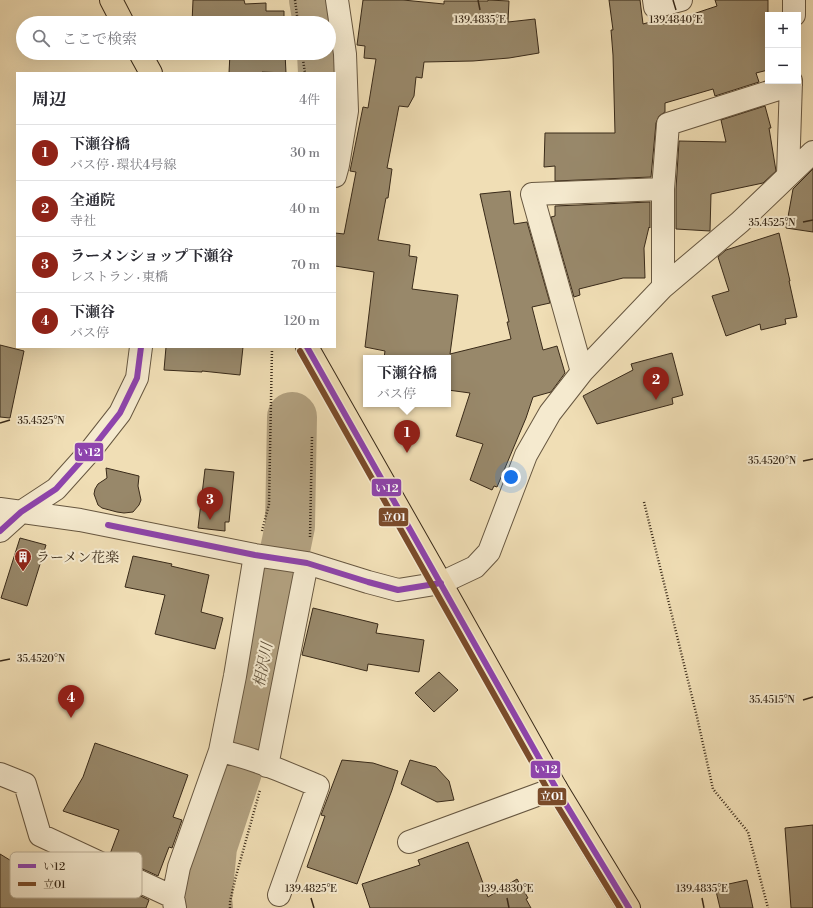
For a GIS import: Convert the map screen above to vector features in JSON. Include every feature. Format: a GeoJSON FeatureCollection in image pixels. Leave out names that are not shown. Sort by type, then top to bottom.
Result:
{"type":"FeatureCollection","features":[{"type":"Feature","properties":{"kind":"main road"},"geometry":{"type":"LineString","coordinates":[[111,0],[120,16]]}},
{"type":"Feature","properties":{"kind":"main road"},"geometry":{"type":"LineString","coordinates":[[144,60],[151,72]]}},
{"type":"Feature","properties":{"kind":"main road"},"geometry":{"type":"LineString","coordinates":[[310,352],[556,788],[629,908]]}},
{"type":"Feature","properties":{"kind":"street"},"geometry":{"type":"LineString","coordinates":[[336,171],[347,111],[345,54],[337,0]]}},
{"type":"Feature","properties":{"kind":"street"},"geometry":{"type":"LineString","coordinates":[[654,0],[655,7],[681,0]]}},
{"type":"Feature","properties":{"kind":"street"},"geometry":{"type":"LineString","coordinates":[[794,0],[794,12]]}},
{"type":"Feature","properties":{"kind":"street"},"geometry":{"type":"LineString","coordinates":[[663,287],[663,189],[668,124],[788,84]]}},
{"type":"Feature","properties":{"kind":"street"},"geometry":{"type":"LineString","coordinates":[[788,175],[791,84]]}},
{"type":"Feature","properties":{"kind":"street"},"geometry":{"type":"LineString","coordinates":[[0,509],[80,520],[304,563],[398,590],[441,583],[475,567],[489,552],[526,455],[550,413],[582,372],[663,287],[740,222],[813,152]]}},
{"type":"Feature","properties":{"kind":"street"},"geometry":{"type":"LineString","coordinates":[[582,372],[532,194],[663,189]]}},
{"type":"Feature","properties":{"kind":"street"},"geometry":{"type":"LineString","coordinates":[[0,531],[21,512],[56,489],[91,450],[120,413],[137,378],[141,348]]}},
{"type":"Feature","properties":{"kind":"street"},"geometry":{"type":"LineString","coordinates":[[142,887],[174,903],[179,867],[225,752],[235,676],[259,555]]}},
{"type":"Feature","properties":{"kind":"street"},"geometry":{"type":"LineString","coordinates":[[262,764],[304,563]]}},
{"type":"Feature","properties":{"kind":"street"},"geometry":{"type":"LineString","coordinates":[[225,752],[262,764],[318,786],[278,895]]}},
{"type":"Feature","properties":{"kind":"street"},"geometry":{"type":"LineString","coordinates":[[0,774],[25,784],[40,835],[74,852]]}},
{"type":"Feature","properties":{"kind":"street"},"geometry":{"type":"LineString","coordinates":[[409,842],[556,788]]}},
{"type":"Feature","properties":{"kind":"path"},"geometry":{"type":"LineString","coordinates":[[295,0],[297,16]]}},
{"type":"Feature","properties":{"kind":"path"},"geometry":{"type":"LineString","coordinates":[[303,60],[305,72]]}},
{"type":"Feature","properties":{"kind":"path"},"geometry":{"type":"LineString","coordinates":[[259,555],[269,504],[272,349]]}},
{"type":"Feature","properties":{"kind":"path"},"geometry":{"type":"LineString","coordinates":[[304,563],[310,542],[312,437]]}},
{"type":"Feature","properties":{"kind":"path"},"geometry":{"type":"LineString","coordinates":[[644,502],[697,717],[713,789],[748,832],[768,908]]}},
{"type":"Feature","properties":{"kind":"path"},"geometry":{"type":"LineString","coordinates":[[230,908],[230,902],[262,764]]}},
{"type":"Feature","properties":{"kind":"building"},"geometry":{"type":"Polygon","coordinates":[[[193,0],[244,0],[245,4],[266,3],[266,11],[284,11],[284,16],[192,16],[193,0]]]}},
{"type":"Feature","properties":{"kind":"building"},"geometry":{"type":"Polygon","coordinates":[[[363,0],[403,0],[444,4],[444,1],[509,1],[508,22],[535,19],[539,53],[509,58],[473,61],[424,62],[422,78],[416,77],[414,96],[408,107],[399,106],[387,168],[392,169],[388,198],[386,198],[378,240],[410,245],[409,256],[417,257],[412,289],[458,295],[450,354],[511,339],[507,322],[509,322],[480,194],[510,191],[514,224],[527,222],[550,303],[532,307],[543,350],[557,346],[565,373],[551,392],[533,397],[526,418],[497,487],[494,486],[492,490],[470,480],[483,444],[456,436],[470,393],[451,390],[451,355],[384,355],[385,351],[365,347],[374,272],[336,266],[336,233],[344,234],[356,172],[350,171],[363,107],[368,108],[376,59],[364,58],[365,46],[357,45],[363,0]]]}},
{"type":"Feature","properties":{"kind":"building"},"geometry":{"type":"Polygon","coordinates":[[[609,0],[640,0],[643,24],[671,16],[672,21],[717,6],[715,0],[768,0],[768,12],[765,12],[765,71],[756,73],[759,82],[715,96],[713,89],[665,103],[665,112],[659,116],[656,123],[651,177],[555,181],[555,166],[544,167],[545,133],[615,133],[611,30],[613,30],[609,0]]]}},
{"type":"Feature","properties":{"kind":"building"},"geometry":{"type":"Polygon","coordinates":[[[230,60],[285,60],[286,72],[229,72],[230,60]]]}},
{"type":"Feature","properties":{"kind":"building"},"geometry":{"type":"Polygon","coordinates":[[[765,106],[771,128],[769,128],[776,171],[763,183],[711,194],[710,231],[676,229],[676,189],[679,141],[726,142],[721,120],[765,106]]]}},
{"type":"Feature","properties":{"kind":"building"},"geometry":{"type":"Polygon","coordinates":[[[813,169],[813,232],[786,228],[793,189],[813,169]]]}},
{"type":"Feature","properties":{"kind":"building"},"geometry":{"type":"Polygon","coordinates":[[[650,202],[650,228],[649,227],[644,248],[645,278],[623,278],[579,289],[580,295],[574,297],[551,217],[555,216],[555,206],[650,202]]]}},
{"type":"Feature","properties":{"kind":"building"},"geometry":{"type":"Polygon","coordinates":[[[779,233],[797,317],[785,319],[786,324],[761,330],[760,324],[726,336],[712,296],[729,291],[718,257],[726,250],[779,233]]]}},
{"type":"Feature","properties":{"kind":"building"},"geometry":{"type":"Polygon","coordinates":[[[0,345],[24,351],[10,418],[0,417],[0,345]]]}},
{"type":"Feature","properties":{"kind":"building"},"geometry":{"type":"Polygon","coordinates":[[[166,348],[243,348],[240,375],[202,371],[164,370],[166,348]]]}},
{"type":"Feature","properties":{"kind":"building"},"geometry":{"type":"Polygon","coordinates":[[[672,353],[683,395],[672,398],[673,404],[597,424],[583,396],[633,370],[631,364],[672,353]]]}},
{"type":"Feature","properties":{"kind":"building"},"geometry":{"type":"Polygon","coordinates":[[[106,468],[139,476],[138,486],[141,500],[133,512],[117,512],[102,508],[98,505],[94,494],[95,489],[98,484],[107,478],[106,468]]]}},
{"type":"Feature","properties":{"kind":"building"},"geometry":{"type":"Polygon","coordinates":[[[205,469],[234,472],[229,522],[225,522],[225,531],[198,528],[205,469]]]}},
{"type":"Feature","properties":{"kind":"building","name":"ラーメン花楽"},"geometry":{"type":"Polygon","coordinates":[[[20,538],[46,545],[27,606],[1,598],[20,538]]]}},
{"type":"Feature","properties":{"kind":"building"},"geometry":{"type":"Polygon","coordinates":[[[133,556],[172,564],[171,566],[209,575],[201,612],[223,618],[215,649],[155,634],[165,595],[125,587],[133,556]]]}},
{"type":"Feature","properties":{"kind":"building"},"geometry":{"type":"Polygon","coordinates":[[[313,608],[378,624],[376,633],[424,640],[419,672],[368,664],[367,671],[302,655],[313,608]]]}},
{"type":"Feature","properties":{"kind":"building"},"geometry":{"type":"Polygon","coordinates":[[[439,672],[458,690],[434,712],[415,693],[439,672]]]}},
{"type":"Feature","properties":{"kind":"building"},"geometry":{"type":"Polygon","coordinates":[[[95,743],[188,775],[173,817],[182,820],[172,848],[169,847],[158,876],[142,869],[142,852],[111,852],[119,830],[63,811],[83,777],[95,743]]]}},
{"type":"Feature","properties":{"kind":"building"},"geometry":{"type":"Polygon","coordinates":[[[342,760],[373,763],[398,771],[357,884],[307,867],[325,816],[321,815],[342,760]]]}},
{"type":"Feature","properties":{"kind":"building"},"geometry":{"type":"Polygon","coordinates":[[[410,760],[436,767],[449,781],[454,800],[437,802],[401,784],[410,760]]]}},
{"type":"Feature","properties":{"kind":"building"},"geometry":{"type":"Polygon","coordinates":[[[813,825],[813,908],[791,908],[785,828],[813,825]]]}},
{"type":"Feature","properties":{"kind":"building"},"geometry":{"type":"Polygon","coordinates":[[[468,842],[488,897],[517,879],[528,898],[526,899],[531,908],[370,908],[362,884],[420,865],[418,860],[468,842]]]}},
{"type":"Feature","properties":{"kind":"building"},"geometry":{"type":"Polygon","coordinates":[[[0,854],[10,860],[10,898],[142,898],[142,897],[149,900],[146,908],[0,908],[0,854]]]}},
{"type":"Feature","properties":{"kind":"building"},"geometry":{"type":"Polygon","coordinates":[[[747,880],[753,908],[720,908],[715,887],[747,880]]]}},
{"type":"Feature","properties":{"kind":"waterway","name":"相沢川"},"geometry":{"type":"LineString","coordinates":[[314,0],[317,16]]}},
{"type":"Feature","properties":{"kind":"waterway","name":"相沢川"},"geometry":{"type":"LineString","coordinates":[[322,60],[323,72]]}},
{"type":"Feature","properties":{"kind":"waterway","name":"相沢川"},"geometry":{"type":"LineString","coordinates":[[208,908],[207,899],[212,847],[249,735],[290,526],[292,417]]}},
{"type":"Feature","properties":{"kind":"transit line","name":"い12"},"geometry":{"type":"LineString","coordinates":[[0,531],[21,512],[56,489],[91,450],[120,413],[137,378],[141,348]]}},
{"type":"Feature","properties":{"kind":"transit line","name":"い12"},"geometry":{"type":"LineString","coordinates":[[308,348],[556,788],[629,908]]}},
{"type":"Feature","properties":{"kind":"transit line","name":"立01"},"geometry":{"type":"LineString","coordinates":[[300,351],[549,792],[620,908]]}},
{"type":"Feature","properties":{"kind":"transit line","name":"い12"},"geometry":{"type":"LineString","coordinates":[[108,525],[255,555],[307,563],[398,590],[441,583]]}},
{"type":"Feature","properties":{"kind":"place","name":"全通院"},"geometry":{"type":"Point","coordinates":[656,400]}},
{"type":"Feature","properties":{"kind":"place","name":"下瀬谷橋"},"geometry":{"type":"Point","coordinates":[407,453]}},
{"type":"Feature","properties":{"kind":"place","name":"ラーメンショップ下瀬谷"},"geometry":{"type":"Point","coordinates":[210,520]}},
{"type":"Feature","properties":{"kind":"place","name":"ラーメン花楽"},"geometry":{"type":"Point","coordinates":[23,572]}},
{"type":"Feature","properties":{"kind":"place","name":"下瀬谷"},"geometry":{"type":"Point","coordinates":[71,718]}}]}
